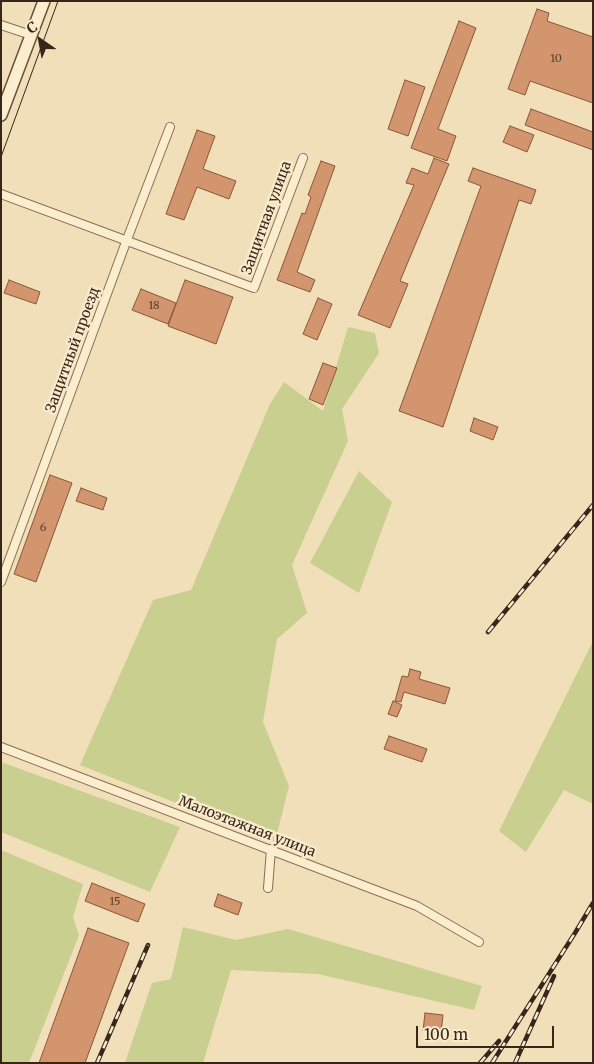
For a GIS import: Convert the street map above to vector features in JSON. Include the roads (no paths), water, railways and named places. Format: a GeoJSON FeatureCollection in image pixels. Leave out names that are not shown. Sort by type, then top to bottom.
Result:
{"type":"FeatureCollection","features":[{"type":"Feature","properties":{"kind":"main road"},"geometry":{"type":"LineString","coordinates":[[1,116],[44,1]]}},
{"type":"Feature","properties":{"kind":"street"},"geometry":{"type":"LineString","coordinates":[[1,25],[32,35]]}},
{"type":"Feature","properties":{"kind":"street","name":"Защитный проезд"},"geometry":{"type":"LineString","coordinates":[[1,582],[170,127]]}},
{"type":"Feature","properties":{"kind":"street","name":"Защитная улица"},"geometry":{"type":"LineString","coordinates":[[126,242],[254,288],[303,158]]}},
{"type":"Feature","properties":{"kind":"street"},"geometry":{"type":"LineString","coordinates":[[1,194],[126,242]]}},
{"type":"Feature","properties":{"kind":"street","name":"Малоэтажная улица"},"geometry":{"type":"LineString","coordinates":[[1,747],[417,906],[479,942]]}},
{"type":"Feature","properties":{"kind":"street"},"geometry":{"type":"LineString","coordinates":[[268,888],[271,849]]}},
{"type":"Feature","properties":{"kind":"tram line"},"geometry":{"type":"LineString","coordinates":[[1,157],[58,1]]}},
{"type":"Feature","properties":{"kind":"railway"},"geometry":{"type":"LineString","coordinates":[[488,632],[593,505]]}},
{"type":"Feature","properties":{"kind":"railway"},"geometry":{"type":"LineString","coordinates":[[492,1063],[593,903]]}},
{"type":"Feature","properties":{"kind":"railway"},"geometry":{"type":"LineString","coordinates":[[97,1063],[148,945]]}},
{"type":"Feature","properties":{"kind":"railway"},"geometry":{"type":"LineString","coordinates":[[515,1063],[554,976]]}},
{"type":"Feature","properties":{"kind":"railway"},"geometry":{"type":"LineString","coordinates":[[480,1063],[499,1041]]}}]}
